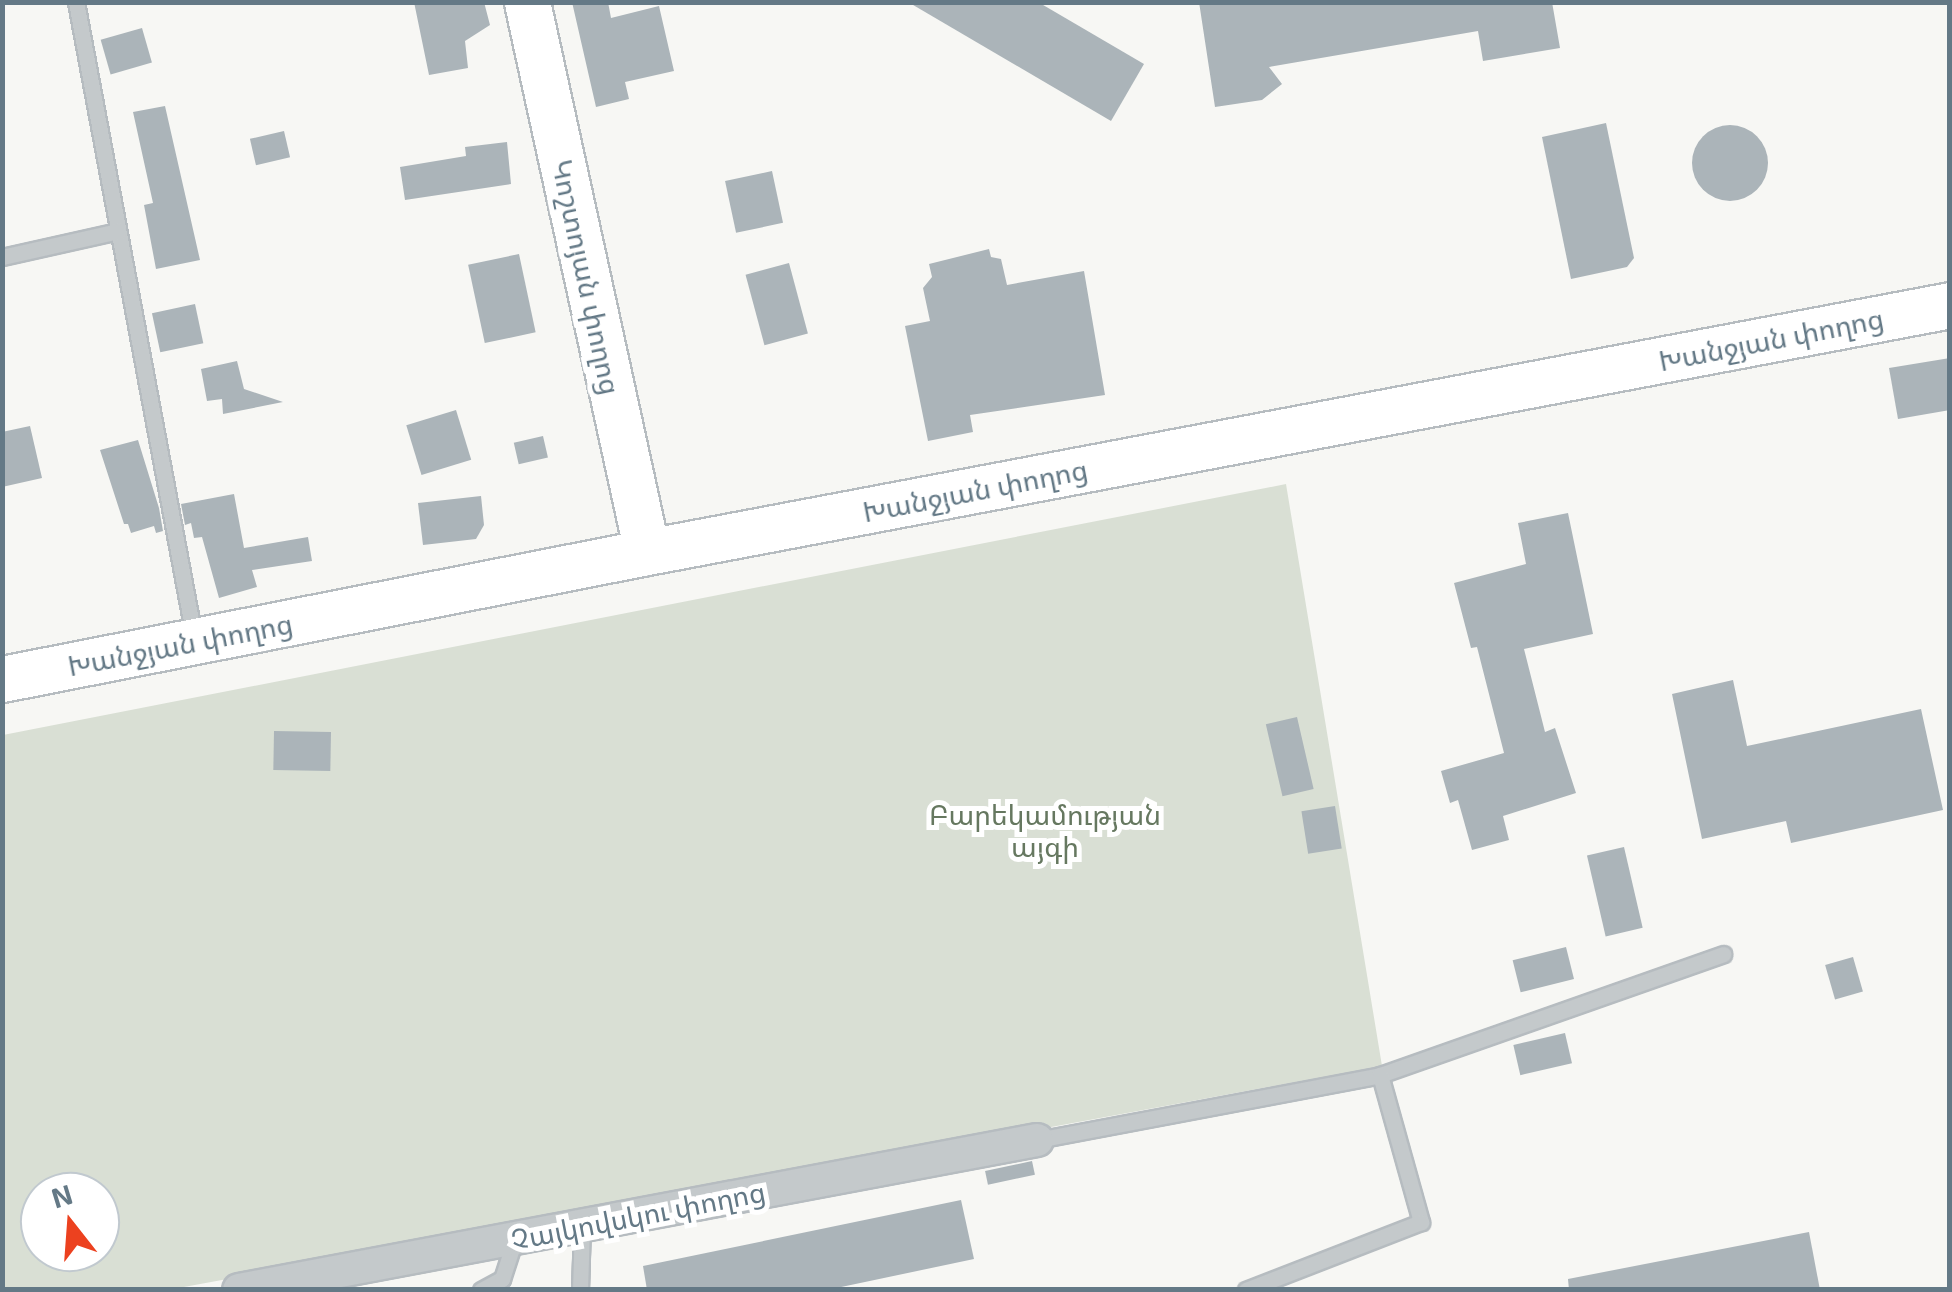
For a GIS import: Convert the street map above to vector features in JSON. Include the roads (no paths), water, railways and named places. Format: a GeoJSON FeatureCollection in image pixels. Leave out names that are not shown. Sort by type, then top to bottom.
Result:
{"type":"FeatureCollection","features":[{"type":"Feature","properties":{"kind":"main road","name":"Կոշտոյան փողոց"},"geometry":{"type":"LineString","coordinates":[[528,2],[648,552]]}},
{"type":"Feature","properties":{"kind":"main road","name":"Խանջյան փողոց"},"geometry":{"type":"LineString","coordinates":[[2,680],[648,552],[1950,305]]}},
{"type":"Feature","properties":{"kind":"street","name":"Չայկովսկու փողոց"},"geometry":{"type":"LineString","coordinates":[[239,1290],[1037,1140]]}},
{"type":"Feature","properties":{"kind":"lane"},"geometry":{"type":"LineString","coordinates":[[76,2],[195,641]]}},
{"type":"Feature","properties":{"kind":"lane"},"geometry":{"type":"LineString","coordinates":[[2,257],[118,231]]}},
{"type":"Feature","properties":{"kind":"lane"},"geometry":{"type":"LineString","coordinates":[[1037,1140],[1380,1075],[1722,954]]}},
{"type":"Feature","properties":{"kind":"lane"},"geometry":{"type":"LineString","coordinates":[[1246,1290],[1422,1222],[1380,1075]]}},
{"type":"Feature","properties":{"kind":"lane"},"geometry":{"type":"LineString","coordinates":[[580,1290],[582,1225]]}},
{"type":"Feature","properties":{"kind":"lane"},"geometry":{"type":"LineString","coordinates":[[480,1290],[502,1279],[515,1238]]}},
{"type":"Feature","properties":{"kind":"park label","name":"Բարեկամության այգի"},"geometry":{"type":"Point","coordinates":[1045,830]}}]}
